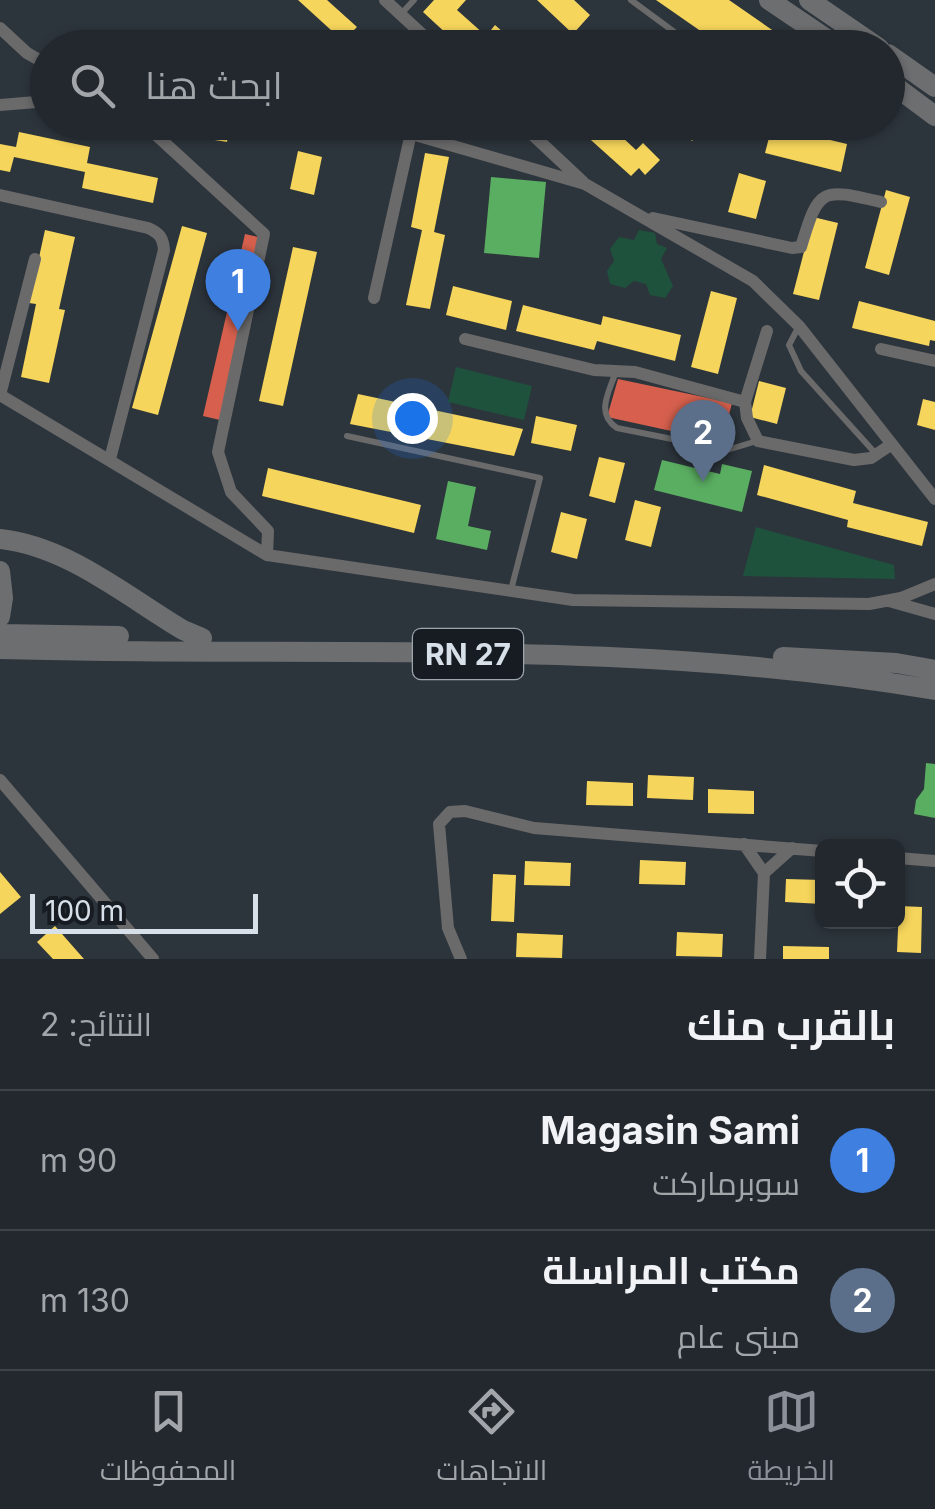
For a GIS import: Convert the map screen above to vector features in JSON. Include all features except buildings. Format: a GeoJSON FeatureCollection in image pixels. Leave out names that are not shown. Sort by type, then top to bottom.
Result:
{"type":"FeatureCollection","features":[{"type":"Feature","properties":{"kind":"highway"},"geometry":{"type":"LineString","coordinates":[[770,0],[814,30]]}},
{"type":"Feature","properties":{"kind":"highway"},"geometry":{"type":"LineString","coordinates":[[809,0],[853,30]]}},
{"type":"Feature","properties":{"kind":"highway"},"geometry":{"type":"LineString","coordinates":[[905,66],[935,86]]}},
{"type":"Feature","properties":{"kind":"highway"},"geometry":{"type":"LineString","coordinates":[[905,93],[935,116]]}},
{"type":"Feature","properties":{"kind":"highway"},"geometry":{"type":"LineString","coordinates":[[913,99],[935,124]]}},
{"type":"Feature","properties":{"kind":"highway"},"geometry":{"type":"LineString","coordinates":[[0,539],[28,542],[58,554],[202,638]]}},
{"type":"Feature","properties":{"kind":"highway"},"geometry":{"type":"LineString","coordinates":[[0,571],[0,618]]}},
{"type":"Feature","properties":{"kind":"highway","name":"RN 27"},"geometry":{"type":"LineString","coordinates":[[0,634],[619,647],[896,663],[935,670]]}},
{"type":"Feature","properties":{"kind":"highway","name":"RN 27"},"geometry":{"type":"LineString","coordinates":[[0,650],[627,659],[805,672],[935,690]]}},
{"type":"Feature","properties":{"kind":"street"},"geometry":{"type":"LineString","coordinates":[[385,0],[418,30]]}},
{"type":"Feature","properties":{"kind":"street"},"geometry":{"type":"LineString","coordinates":[[0,28],[30,54]]}},
{"type":"Feature","properties":{"kind":"street"},"geometry":{"type":"LineString","coordinates":[[0,105],[30,102]]}},
{"type":"Feature","properties":{"kind":"street"},"geometry":{"type":"LineString","coordinates":[[162,140],[264,234],[218,452],[231,492],[268,530],[267,554]]}},
{"type":"Feature","properties":{"kind":"street"},"geometry":{"type":"LineString","coordinates":[[374,298],[410,140]]}},
{"type":"Feature","properties":{"kind":"street"},"geometry":{"type":"LineString","coordinates":[[432,140],[585,184]]}},
{"type":"Feature","properties":{"kind":"street"},"geometry":{"type":"LineString","coordinates":[[538,140],[585,184],[754,281],[800,326],[935,499]]}},
{"type":"Feature","properties":{"kind":"street"},"geometry":{"type":"LineString","coordinates":[[634,214],[792,248],[801,247],[812,209],[827,194],[837,192],[881,202]]}},
{"type":"Feature","properties":{"kind":"street"},"geometry":{"type":"LineString","coordinates":[[0,195],[148,228],[158,232],[163,240],[164,250],[110,459]]}},
{"type":"Feature","properties":{"kind":"street"},"geometry":{"type":"LineString","coordinates":[[35,259],[0,396],[267,554],[573,600],[869,604],[935,584]]}},
{"type":"Feature","properties":{"kind":"street"},"geometry":{"type":"LineString","coordinates":[[766,331],[745,402],[746,418],[758,440],[854,460],[877,455],[892,444]]}},
{"type":"Feature","properties":{"kind":"street"},"geometry":{"type":"LineString","coordinates":[[465,339],[594,370],[635,372],[745,402]]}},
{"type":"Feature","properties":{"kind":"street"},"geometry":{"type":"LineString","coordinates":[[881,349],[935,360]]}},
{"type":"Feature","properties":{"kind":"street"},"geometry":{"type":"LineString","coordinates":[[886,600],[935,614]]}},
{"type":"Feature","properties":{"kind":"street"},"geometry":{"type":"LineString","coordinates":[[911,686],[935,699]]}},
{"type":"Feature","properties":{"kind":"street"},"geometry":{"type":"LineString","coordinates":[[0,780],[153,959]]}},
{"type":"Feature","properties":{"kind":"street"},"geometry":{"type":"LineString","coordinates":[[461,959],[448,928],[439,824],[450,812],[465,811],[534,828],[815,850]]}},
{"type":"Feature","properties":{"kind":"street"},"geometry":{"type":"LineString","coordinates":[[744,844],[764,873],[760,959]]}},
{"type":"Feature","properties":{"kind":"street"},"geometry":{"type":"LineString","coordinates":[[764,873],[792,848]]}},
{"type":"Feature","properties":{"kind":"street"},"geometry":{"type":"LineString","coordinates":[[905,859],[935,861]]}},
{"type":"Feature","properties":{"kind":"lane"},"geometry":{"type":"LineString","coordinates":[[401,14],[414,0]]}},
{"type":"Feature","properties":{"kind":"lane"},"geometry":{"type":"LineString","coordinates":[[631,0],[672,30]]}},
{"type":"Feature","properties":{"kind":"lane"},"geometry":{"type":"LineString","coordinates":[[800,326],[789,345],[802,371],[877,455]]}},
{"type":"Feature","properties":{"kind":"lane"},"geometry":{"type":"LineString","coordinates":[[616,370],[604,412],[608,422],[617,428],[728,450],[758,440]]}},
{"type":"Feature","properties":{"kind":"lane"},"geometry":{"type":"LineString","coordinates":[[347,436],[540,478],[511,590]]}},
{"type":"Feature","properties":{"kind":"green space"},"geometry":{"type":"Polygon","coordinates":[[[639,230],[655,233],[657,244],[667,248],[661,259],[673,286],[665,298],[650,295],[646,284],[634,281],[625,288],[610,284],[607,271],[614,261],[610,249],[619,237],[634,240],[639,230]]]}},
{"type":"Feature","properties":{"kind":"green space"},"geometry":{"type":"Polygon","coordinates":[[[456,367],[532,386],[524,420],[448,402],[456,367]]]}},
{"type":"Feature","properties":{"kind":"green space"},"geometry":{"type":"Polygon","coordinates":[[[756,527],[894,565],[895,579],[743,576],[756,527]]]}},
{"type":"Feature","properties":{"kind":"place","name":"Magasin Sami"},"geometry":{"type":"Point","coordinates":[238,331]}},
{"type":"Feature","properties":{"kind":"place","name":"مكتب المراسلة"},"geometry":{"type":"Point","coordinates":[703,482]}}]}
